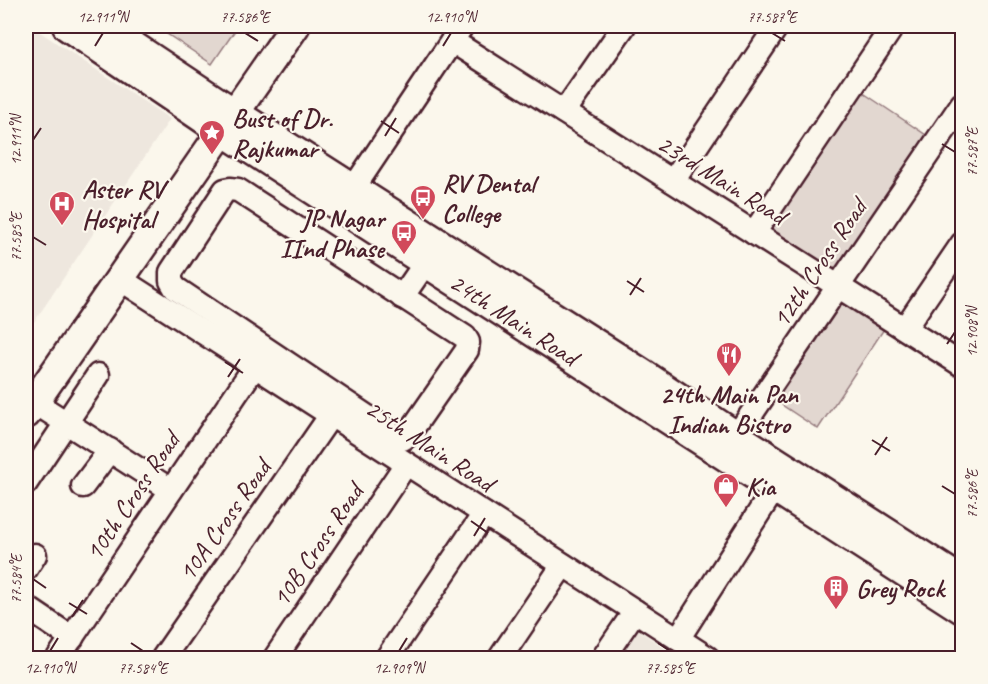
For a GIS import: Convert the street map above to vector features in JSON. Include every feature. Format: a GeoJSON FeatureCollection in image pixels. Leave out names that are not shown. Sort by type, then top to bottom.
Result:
{"type":"FeatureCollection","features":[{"type":"Feature","properties":{"kind":"main road","name":"24th Main Road"},"geometry":{"type":"LineString","coordinates":[[67,26],[221,117],[353,189],[643,374],[730,445]]}},
{"type":"Feature","properties":{"kind":"main road","name":"24th Main Road"},"geometry":{"type":"LineString","coordinates":[[103,26],[221,117],[426,262],[730,445],[781,478],[963,609]]}},
{"type":"Feature","properties":{"kind":"main road"},"geometry":{"type":"LineString","coordinates":[[28,400],[120,279],[221,117],[272,26]]}},
{"type":"Feature","properties":{"kind":"main road"},"geometry":{"type":"LineString","coordinates":[[28,400],[221,117],[295,26]]}},
{"type":"Feature","properties":{"kind":"main road","name":"24th Main Road"},"geometry":{"type":"LineString","coordinates":[[781,478],[963,581]]}},
{"type":"Feature","properties":{"kind":"street"},"geometry":{"type":"LineString","coordinates":[[564,112],[624,26]]}},
{"type":"Feature","properties":{"kind":"street"},"geometry":{"type":"LineString","coordinates":[[673,182],[777,26]]}},
{"type":"Feature","properties":{"kind":"street"},"geometry":{"type":"LineString","coordinates":[[754,233],[886,28]]}},
{"type":"Feature","properties":{"kind":"street"},"geometry":{"type":"LineString","coordinates":[[353,189],[457,33]]}},
{"type":"Feature","properties":{"kind":"street","name":"23rd Main Road"},"geometry":{"type":"LineString","coordinates":[[457,33],[564,112],[963,365]]}},
{"type":"Feature","properties":{"kind":"street","name":"12th Cross Road"},"geometry":{"type":"LineString","coordinates":[[730,445],[963,104]]}},
{"type":"Feature","properties":{"kind":"street"},"geometry":{"type":"LineString","coordinates":[[225,190],[238,190],[402,297],[468,342],[467,350],[403,439],[239,343],[175,288],[171,281],[171,272],[225,190]]}},
{"type":"Feature","properties":{"kind":"street"},"geometry":{"type":"LineString","coordinates":[[905,328],[963,243]]}},
{"type":"Feature","properties":{"kind":"street"},"geometry":{"type":"LineString","coordinates":[[402,297],[426,262]]}},
{"type":"Feature","properties":{"kind":"street","name":"25th Main Road"},"geometry":{"type":"LineString","coordinates":[[120,279],[239,343],[255,366],[708,658]]}},
{"type":"Feature","properties":{"kind":"street","name":"10th Cross Road"},"geometry":{"type":"LineString","coordinates":[[58,658],[255,366]]}},
{"type":"Feature","properties":{"kind":"street"},"geometry":{"type":"LineString","coordinates":[[26,483],[99,375]]}},
{"type":"Feature","properties":{"kind":"street"},"geometry":{"type":"LineString","coordinates":[[28,400],[171,490]]}},
{"type":"Feature","properties":{"kind":"street","name":"10A Cross Road"},"geometry":{"type":"LineString","coordinates":[[163,658],[331,414]]}},
{"type":"Feature","properties":{"kind":"street"},"geometry":{"type":"LineString","coordinates":[[83,486],[110,450]]}},
{"type":"Feature","properties":{"kind":"street","name":"10B Cross Road"},"geometry":{"type":"LineString","coordinates":[[275,658],[406,464]]}},
{"type":"Feature","properties":{"kind":"street"},"geometry":{"type":"LineString","coordinates":[[678,639],[781,478]]}},
{"type":"Feature","properties":{"kind":"street"},"geometry":{"type":"LineString","coordinates":[[387,658],[484,514]]}},
{"type":"Feature","properties":{"kind":"street"},"geometry":{"type":"LineString","coordinates":[[500,658],[563,565]]}},
{"type":"Feature","properties":{"kind":"street"},"geometry":{"type":"LineString","coordinates":[[26,607],[72,638]]}},
{"type":"Feature","properties":{"kind":"street"},"geometry":{"type":"LineString","coordinates":[[603,658],[635,612]]}},
{"type":"Feature","properties":{"kind":"shaded area","name":"Aster RV Hospital"},"geometry":{"type":"Polygon","coordinates":[[[26,26],[31,26],[170,119],[26,334],[26,26]]]}},
{"type":"Feature","properties":{"kind":"shaded area"},"geometry":{"type":"Polygon","coordinates":[[[155,26],[238,26],[212,64],[155,26]]]}},
{"type":"Feature","properties":{"kind":"shaded area"},"geometry":{"type":"Polygon","coordinates":[[[859,90],[929,137],[837,274],[767,227],[859,90]]]}},
{"type":"Feature","properties":{"kind":"shaded area"},"geometry":{"type":"Polygon","coordinates":[[[843,301],[884,329],[818,429],[776,401],[843,301]]]}},
{"type":"Feature","properties":{"kind":"shaded area"},"geometry":{"type":"Polygon","coordinates":[[[633,627],[680,658],[612,658],[633,627]]]}},
{"type":"Feature","properties":{"kind":"place","name":"Bust of Dr. Rajkumar"},"geometry":{"type":"Point","coordinates":[212,156]}},
{"type":"Feature","properties":{"kind":"place","name":"RV Dental College"},"geometry":{"type":"Point","coordinates":[423,221]}},
{"type":"Feature","properties":{"kind":"place","name":"Aster RV Hospital"},"geometry":{"type":"Point","coordinates":[62,227]}},
{"type":"Feature","properties":{"kind":"place","name":"JP Nagar IInd Phase"},"geometry":{"type":"Point","coordinates":[404,256]}},
{"type":"Feature","properties":{"kind":"place","name":"24th Main Pan Indian Bistro"},"geometry":{"type":"Point","coordinates":[729,378]}},
{"type":"Feature","properties":{"kind":"place","name":"Kia"},"geometry":{"type":"Point","coordinates":[726,509]}},
{"type":"Feature","properties":{"kind":"place","name":"Grey Rock"},"geometry":{"type":"Point","coordinates":[836,611]}}]}
